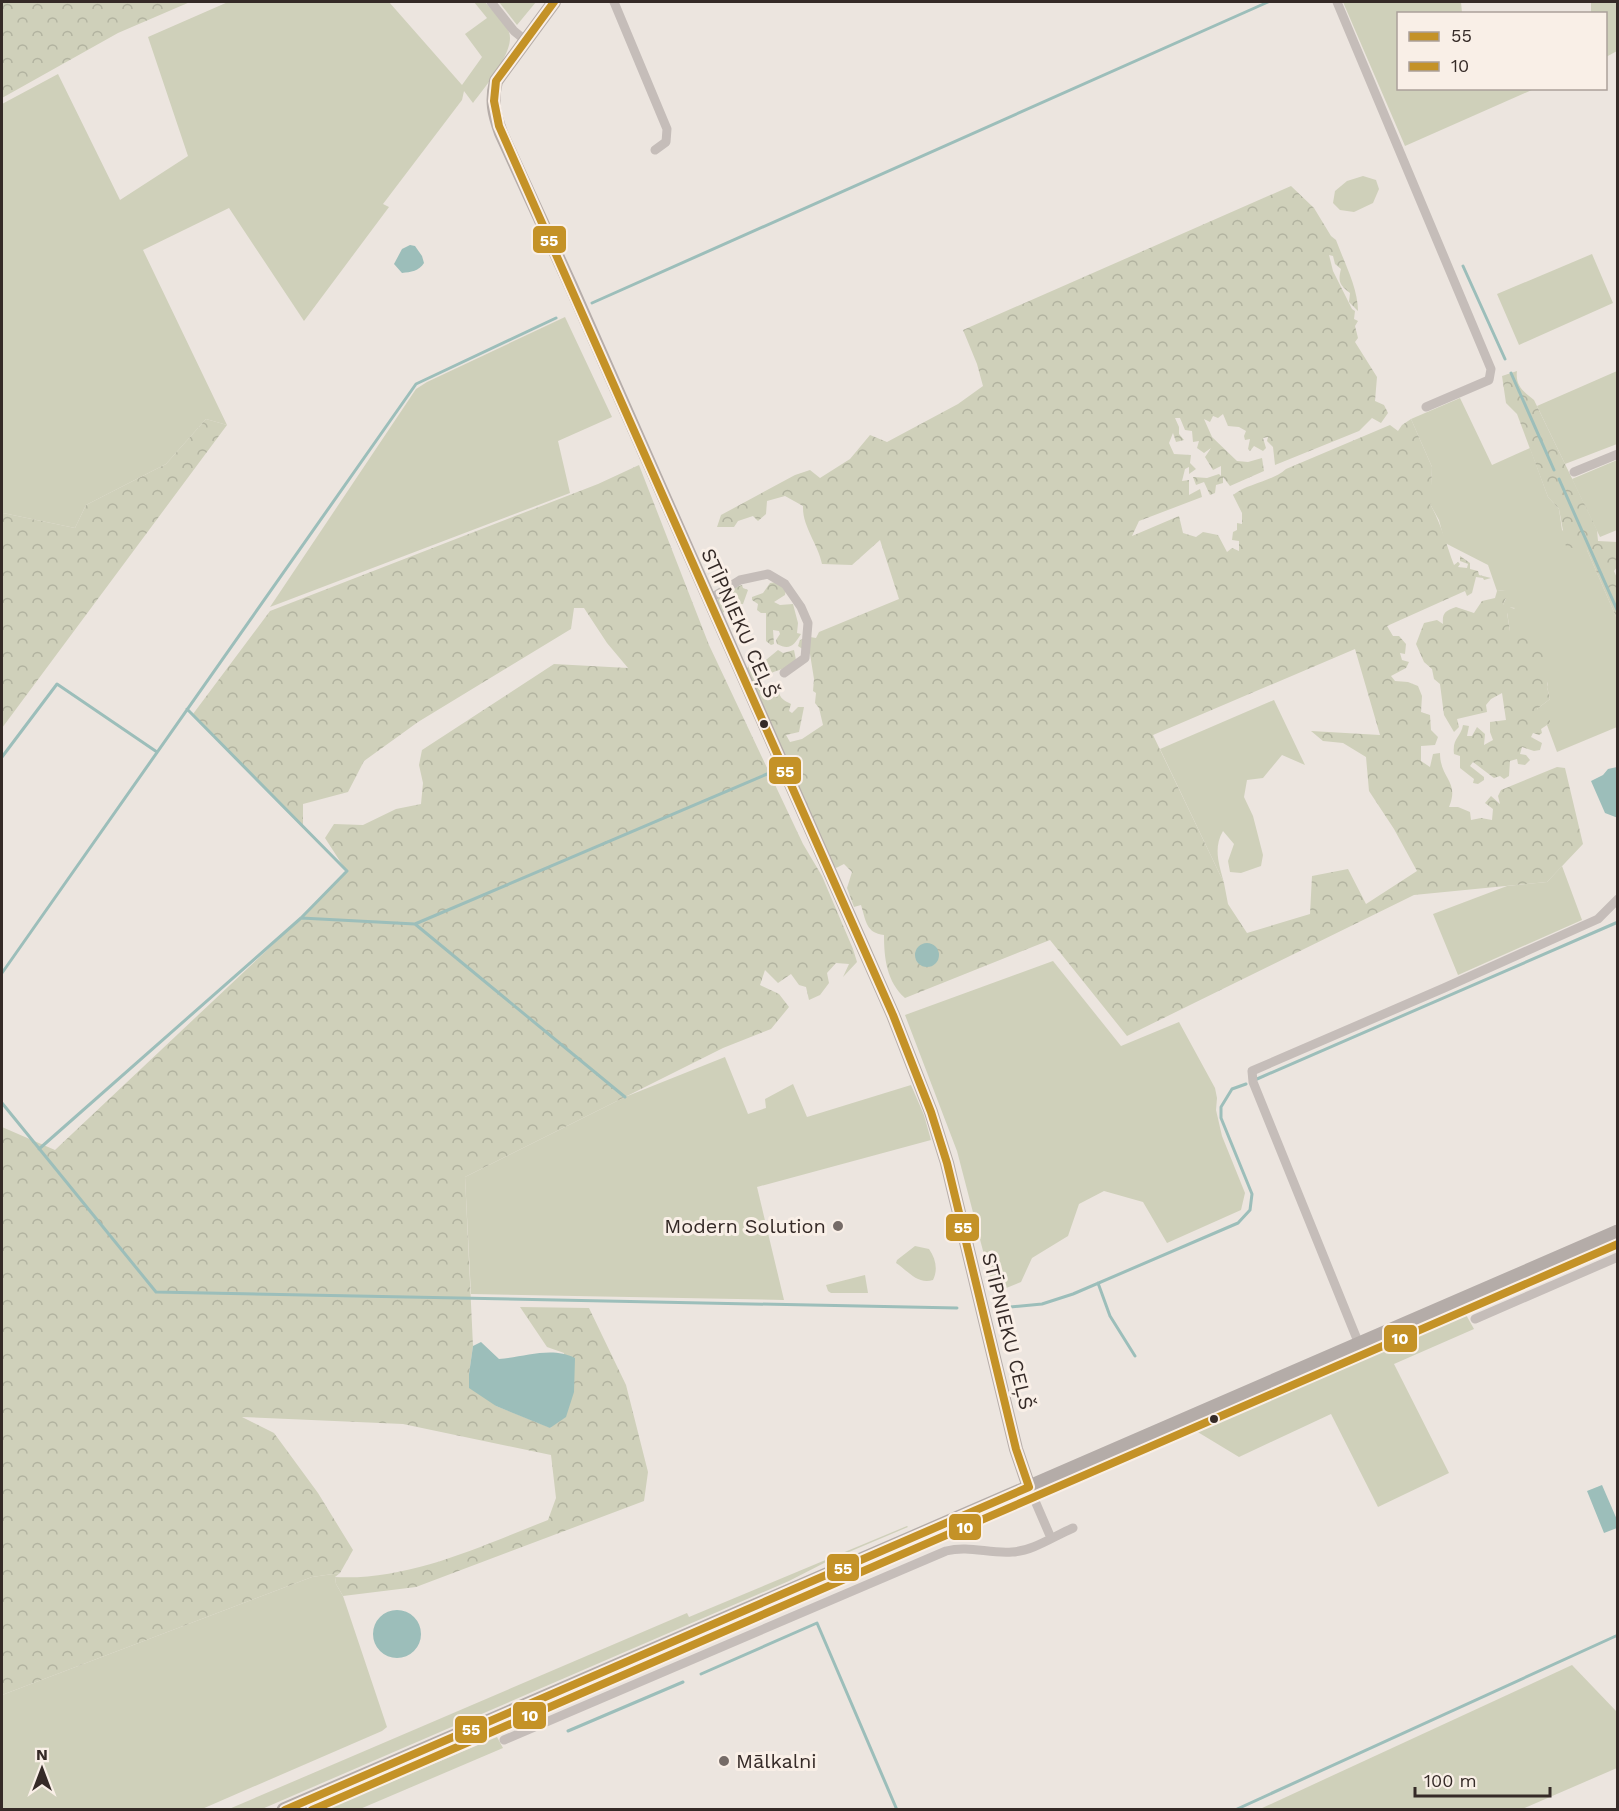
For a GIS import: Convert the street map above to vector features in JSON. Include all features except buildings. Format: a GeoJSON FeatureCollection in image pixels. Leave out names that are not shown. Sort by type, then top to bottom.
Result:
{"type":"FeatureCollection","features":[{"type":"Feature","properties":{"kind":"main road","name":"STĪPNIEKU CEĻŠ"},"geometry":{"type":"LineString","coordinates":[[554,2],[496,81],[492,96],[493,112],[893,1015],[931,1112],[957,1202],[1016,1449],[1029,1487]]}},
{"type":"Feature","properties":{"kind":"main road"},"geometry":{"type":"LineString","coordinates":[[284,1809],[1617,1233]]}},
{"type":"Feature","properties":{"kind":"street"},"geometry":{"type":"LineString","coordinates":[[491,2],[514,31],[525,40]]}},
{"type":"Feature","properties":{"kind":"street"},"geometry":{"type":"LineString","coordinates":[[614,2],[665,120],[667,139],[655,150]]}},
{"type":"Feature","properties":{"kind":"street"},"geometry":{"type":"LineString","coordinates":[[1337,2],[1491,369],[1489,380],[1426,407]]}},
{"type":"Feature","properties":{"kind":"street"},"geometry":{"type":"LineString","coordinates":[[1574,472],[1617,454]]}},
{"type":"Feature","properties":{"kind":"street"},"geometry":{"type":"LineString","coordinates":[[708,600],[740,580],[768,574],[785,584],[801,607],[808,623],[805,658],[784,673]]}},
{"type":"Feature","properties":{"kind":"street"},"geometry":{"type":"LineString","coordinates":[[1359,1344],[1253,1082],[1252,1071],[1598,919],[1617,899]]}},
{"type":"Feature","properties":{"kind":"street"},"geometry":{"type":"LineString","coordinates":[[1475,1319],[1617,1257]]}},
{"type":"Feature","properties":{"kind":"street"},"geometry":{"type":"LineString","coordinates":[[1029,1487],[1051,1538]]}},
{"type":"Feature","properties":{"kind":"street"},"geometry":{"type":"LineString","coordinates":[[504,1740],[946,1551],[966,1548],[1014,1552],[1029,1548],[1073,1528]]}},
{"type":"Feature","properties":{"kind":"green space"},"geometry":{"type":"Polygon","coordinates":[[[2,2],[190,2],[118,33],[2,98],[2,2]]]}},
{"type":"Feature","properties":{"kind":"green space"},"geometry":{"type":"Polygon","coordinates":[[[228,2],[389,2],[462,85],[482,57],[465,34],[487,18],[474,2],[485,2],[507,28],[510,40],[504,59],[491,79],[473,103],[464,91],[462,100],[383,204],[389,207],[304,321],[229,208],[143,250],[227,425],[206,419],[166,464],[86,505],[75,528],[3,513],[2,104],[58,74],[120,200],[188,156],[148,37],[228,2]]]}},
{"type":"Feature","properties":{"kind":"green space"},"geometry":{"type":"Polygon","coordinates":[[[499,2],[536,2],[517,25],[499,2]]]}},
{"type":"Feature","properties":{"kind":"green space"},"geometry":{"type":"Polygon","coordinates":[[[1343,2],[1461,2],[1462,12],[1397,12],[1397,90],[1532,90],[1405,146],[1343,2]]]}},
{"type":"Feature","properties":{"kind":"green space"},"geometry":{"type":"Polygon","coordinates":[[[1591,2],[1617,2],[1617,51],[1607,56],[1607,12],[1591,12],[1591,2]]]}},
{"type":"Feature","properties":{"kind":"green space"},"geometry":{"type":"Polygon","coordinates":[[[1363,176],[1376,180],[1379,189],[1373,203],[1354,212],[1340,210],[1333,203],[1335,191],[1347,181],[1363,176]]]}},
{"type":"Feature","properties":{"kind":"green space"},"geometry":{"type":"Polygon","coordinates":[[[1291,186],[1314,208],[1331,236],[1336,240],[1353,284],[1358,311],[1349,302],[1350,293],[1340,282],[1341,269],[1335,264],[1333,256],[1329,255],[1333,271],[1352,309],[1355,311],[1354,319],[1358,321],[1355,326],[1358,338],[1355,342],[1377,377],[1375,401],[1384,405],[1388,413],[1381,423],[1372,418],[1359,431],[1275,465],[1273,447],[1267,441],[1268,437],[1263,438],[1266,448],[1263,451],[1254,446],[1250,451],[1248,449],[1250,439],[1245,440],[1244,436],[1246,431],[1239,427],[1228,426],[1223,414],[1218,418],[1213,416],[1210,422],[1204,419],[1212,437],[1237,461],[1248,462],[1262,458],[1264,471],[1230,486],[1223,477],[1223,483],[1216,485],[1215,493],[1210,495],[1204,482],[1196,485],[1193,477],[1207,478],[1219,474],[1221,476],[1221,466],[1213,470],[1205,457],[1211,448],[1204,453],[1197,448],[1199,441],[1193,442],[1192,431],[1185,430],[1180,418],[1175,418],[1179,434],[1184,440],[1176,442],[1173,433],[1169,443],[1174,454],[1191,455],[1190,463],[1196,469],[1189,474],[1189,467],[1185,469],[1182,481],[1189,480],[1189,495],[1200,489],[1202,497],[1139,521],[1132,536],[1179,516],[1183,533],[1196,537],[1203,532],[1218,535],[1227,552],[1232,548],[1239,551],[1239,541],[1232,540],[1233,532],[1237,530],[1237,523],[1242,524],[1242,513],[1233,495],[1274,477],[1286,469],[1390,425],[1398,431],[1411,419],[1432,467],[1431,495],[1438,498],[1430,504],[1454,565],[1458,562],[1460,564],[1458,567],[1467,568],[1468,564],[1460,561],[1460,556],[1470,563],[1470,569],[1478,571],[1479,575],[1491,578],[1484,580],[1476,577],[1472,593],[1467,596],[1465,591],[1387,626],[1393,636],[1399,636],[1406,644],[1405,654],[1400,653],[1402,660],[1409,662],[1406,668],[1391,676],[1395,681],[1418,686],[1422,696],[1421,712],[1430,715],[1431,730],[1438,737],[1435,745],[1421,746],[1421,761],[1430,767],[1433,754],[1440,753],[1443,769],[1452,791],[1449,807],[1458,807],[1470,812],[1471,820],[1481,818],[1492,820],[1493,809],[1485,803],[1491,796],[1500,804],[1498,796],[1501,790],[1557,767],[1565,768],[1583,844],[1547,882],[1414,895],[1127,1036],[1050,940],[905,998],[890,977],[884,935],[870,929],[861,905],[854,907],[847,888],[852,872],[844,864],[836,868],[831,862],[765,709],[745,670],[755,660],[760,665],[778,650],[783,653],[794,650],[796,660],[788,667],[772,672],[763,678],[759,682],[761,689],[771,694],[779,691],[781,697],[791,704],[789,711],[792,713],[798,707],[804,707],[799,732],[786,735],[790,742],[802,739],[823,725],[819,708],[815,703],[816,693],[813,691],[814,679],[810,654],[798,646],[800,640],[816,638],[819,632],[899,599],[880,540],[852,565],[822,564],[805,521],[803,506],[785,496],[767,501],[766,514],[758,521],[753,516],[738,521],[734,527],[717,527],[721,515],[795,475],[810,470],[820,478],[850,459],[870,435],[887,442],[958,404],[983,386],[963,330],[1291,186]],[[1355,649],[1153,735],[1224,883],[1228,904],[1247,933],[1310,914],[1312,876],[1348,869],[1366,904],[1417,871],[1394,829],[1369,791],[1366,757],[1343,743],[1323,741],[1311,731],[1380,735],[1355,649]]]}},
{"type":"Feature","properties":{"kind":"green space"},"geometry":{"type":"Polygon","coordinates":[[[1592,254],[1613,303],[1519,345],[1497,294],[1592,254]]]}},
{"type":"Feature","properties":{"kind":"green space"},"geometry":{"type":"Polygon","coordinates":[[[565,317],[612,417],[558,441],[570,493],[270,607],[416,389],[565,317]]]}},
{"type":"Feature","properties":{"kind":"green space"},"geometry":{"type":"Polygon","coordinates":[[[1517,371],[1517,381],[1534,400],[1597,530],[1598,541],[1617,542],[1617,567],[1614,571],[1617,578],[1617,619],[1587,550],[1566,547],[1559,509],[1548,497],[1517,414],[1506,403],[1502,376],[1517,371]]]}},
{"type":"Feature","properties":{"kind":"green space"},"geometry":{"type":"Polygon","coordinates":[[[1617,371],[1617,444],[1565,464],[1537,406],[1617,371]]]}},
{"type":"Feature","properties":{"kind":"green space"},"geometry":{"type":"Polygon","coordinates":[[[1460,398],[1492,465],[1530,448],[1548,497],[1559,509],[1562,530],[1587,550],[1617,619],[1617,727],[1557,752],[1547,725],[1550,723],[1537,709],[1550,699],[1548,683],[1513,631],[1510,631],[1507,612],[1515,608],[1503,604],[1506,599],[1505,590],[1497,591],[1488,565],[1445,543],[1439,520],[1430,504],[1432,467],[1411,419],[1460,398]]]}},
{"type":"Feature","properties":{"kind":"green space"},"geometry":{"type":"Polygon","coordinates":[[[206,419],[227,425],[2,728],[2,510],[3,513],[75,528],[86,505],[166,464],[206,419]]]}},
{"type":"Feature","properties":{"kind":"green space"},"geometry":{"type":"Polygon","coordinates":[[[1617,460],[1617,530],[1600,537],[1572,479],[1617,460]]]}},
{"type":"Feature","properties":{"kind":"green space"},"geometry":{"type":"Polygon","coordinates":[[[639,465],[709,645],[803,844],[822,876],[857,962],[843,977],[849,964],[836,963],[827,973],[829,983],[820,995],[809,1000],[806,987],[799,985],[791,974],[778,983],[765,970],[760,985],[779,994],[789,1007],[771,1029],[723,1048],[465,1177],[473,1346],[469,1374],[496,1406],[551,1428],[564,1353],[547,1347],[520,1307],[589,1308],[626,1385],[648,1472],[644,1501],[416,1587],[343,1596],[335,1577],[363,1577],[417,1568],[471,1551],[548,1520],[556,1498],[551,1455],[403,1424],[242,1417],[274,1433],[318,1493],[353,1550],[340,1573],[312,1577],[2,1695],[2,1127],[55,1150],[347,872],[325,838],[334,824],[363,825],[396,809],[421,804],[423,783],[419,765],[422,750],[554,664],[628,668],[607,643],[584,608],[574,608],[571,629],[418,722],[364,761],[348,792],[303,804],[303,828],[193,714],[270,611],[598,484],[639,465]]]}},
{"type":"Feature","properties":{"kind":"green space"},"geometry":{"type":"Polygon","coordinates":[[[777,582],[786,589],[785,595],[774,602],[780,605],[793,604],[798,623],[797,633],[801,634],[794,644],[788,647],[777,644],[779,631],[773,630],[774,644],[771,645],[766,641],[766,613],[757,610],[758,604],[752,600],[752,597],[763,593],[770,583],[777,582]]]}},
{"type":"Feature","properties":{"kind":"green space"},"geometry":{"type":"Polygon","coordinates":[[[742,585],[748,590],[743,604],[730,604],[723,613],[717,600],[730,589],[742,585]]]}},
{"type":"Feature","properties":{"kind":"green space"},"geometry":{"type":"Polygon","coordinates":[[[1505,590],[1508,594],[1503,604],[1519,611],[1515,617],[1507,613],[1510,631],[1513,631],[1514,621],[1522,623],[1547,644],[1548,666],[1543,671],[1549,675],[1547,687],[1550,699],[1537,709],[1550,715],[1550,723],[1541,729],[1542,733],[1539,735],[1533,733],[1531,737],[1542,743],[1540,750],[1534,751],[1522,747],[1520,754],[1526,755],[1530,760],[1525,765],[1518,764],[1517,759],[1510,761],[1509,776],[1504,779],[1500,776],[1494,778],[1473,762],[1470,766],[1484,777],[1484,780],[1478,784],[1473,783],[1474,779],[1460,768],[1460,756],[1454,754],[1454,744],[1463,725],[1469,726],[1467,736],[1472,736],[1477,727],[1485,734],[1484,745],[1493,740],[1490,722],[1506,720],[1502,693],[1486,705],[1487,712],[1457,719],[1459,727],[1454,732],[1444,715],[1440,684],[1434,679],[1432,669],[1424,662],[1416,644],[1424,623],[1437,620],[1443,624],[1445,613],[1456,607],[1474,613],[1482,601],[1495,598],[1497,591],[1505,590]]]}},
{"type":"Feature","properties":{"kind":"green space"},"geometry":{"type":"Polygon","coordinates":[[[1274,700],[1305,765],[1282,755],[1263,778],[1247,780],[1244,797],[1253,816],[1263,855],[1261,866],[1241,873],[1230,872],[1228,861],[1234,844],[1223,831],[1218,850],[1224,883],[1160,749],[1274,700]]]}},
{"type":"Feature","properties":{"kind":"green space"},"geometry":{"type":"Polygon","coordinates":[[[1562,866],[1582,920],[1458,975],[1433,914],[1507,886],[1547,882],[1562,866]]]}},
{"type":"Feature","properties":{"kind":"green space"},"geometry":{"type":"Polygon","coordinates":[[[1053,961],[1121,1046],[1179,1022],[1215,1088],[1216,1110],[1222,1136],[1245,1193],[1241,1210],[1167,1243],[1143,1202],[1104,1191],[1079,1204],[1068,1236],[1032,1258],[1021,1282],[994,1293],[957,1151],[905,1015],[1053,961]]]}},
{"type":"Feature","properties":{"kind":"green space"},"geometry":{"type":"Polygon","coordinates":[[[725,1057],[748,1114],[766,1108],[765,1099],[793,1084],[807,1117],[911,1085],[924,1115],[931,1140],[757,1187],[784,1300],[471,1294],[465,1177],[625,1097],[725,1057]]]}},
{"type":"Feature","properties":{"kind":"green space"},"geometry":{"type":"Polygon","coordinates":[[[915,1246],[929,1249],[936,1268],[933,1280],[918,1279],[896,1263],[915,1246]]]}},
{"type":"Feature","properties":{"kind":"green space"},"geometry":{"type":"Polygon","coordinates":[[[865,1275],[868,1293],[831,1293],[828,1291],[826,1285],[865,1275]]]}},
{"type":"Feature","properties":{"kind":"green space"},"geometry":{"type":"Polygon","coordinates":[[[1455,1311],[1465,1313],[1474,1329],[1394,1364],[1449,1473],[1378,1507],[1331,1414],[1239,1457],[1196,1431],[1267,1394],[1455,1311]]]}},
{"type":"Feature","properties":{"kind":"green space"},"geometry":{"type":"Polygon","coordinates":[[[907,1526],[789,1581],[262,1809],[229,1809],[687,1613],[689,1617],[907,1526]]]}},
{"type":"Feature","properties":{"kind":"green space"},"geometry":{"type":"Polygon","coordinates":[[[340,1573],[335,1577],[336,1584],[343,1596],[387,1727],[382,1731],[202,1809],[2,1810],[2,1695],[312,1577],[340,1573]]]}},
{"type":"Feature","properties":{"kind":"green space"},"geometry":{"type":"Polygon","coordinates":[[[1572,1665],[1617,1712],[1617,1768],[1522,1809],[1260,1809],[1572,1665]]]}},
{"type":"Feature","properties":{"kind":"green space"},"geometry":{"type":"Polygon","coordinates":[[[497,1737],[503,1748],[360,1809],[327,1809],[497,1737]]]}},
{"type":"Feature","properties":{"kind":"water"},"geometry":{"type":"Polygon","coordinates":[[[410,245],[415,246],[424,263],[412,272],[402,273],[394,264],[402,249],[410,245]]]}},
{"type":"Feature","properties":{"kind":"water"},"geometry":{"type":"Polygon","coordinates":[[[1617,767],[1618,818],[1605,813],[1591,781],[1603,775],[1608,769],[1617,767]]]}},
{"type":"Feature","properties":{"kind":"water"},"geometry":{"type":"Polygon","coordinates":[[[927,943],[935,947],[939,955],[935,963],[927,967],[919,963],[915,955],[919,947],[927,943]]]}},
{"type":"Feature","properties":{"kind":"water"},"geometry":{"type":"Polygon","coordinates":[[[481,1342],[499,1359],[538,1353],[557,1353],[575,1358],[574,1392],[566,1417],[550,1428],[496,1406],[469,1388],[473,1346],[481,1342]]]}},
{"type":"Feature","properties":{"kind":"water"},"geometry":{"type":"Polygon","coordinates":[[[1602,1485],[1618,1522],[1617,1528],[1604,1533],[1587,1491],[1602,1485]]]}},
{"type":"Feature","properties":{"kind":"water"},"geometry":{"type":"Polygon","coordinates":[[[392,1610],[402,1610],[414,1617],[421,1629],[421,1639],[414,1651],[402,1658],[392,1658],[377,1647],[373,1639],[373,1629],[384,1614],[392,1610]]]}},
{"type":"Feature","properties":{"kind":"waterway"},"geometry":{"type":"LineString","coordinates":[[592,303],[1268,2]]}},
{"type":"Feature","properties":{"kind":"waterway"},"geometry":{"type":"LineString","coordinates":[[1463,266],[1505,359]]}},
{"type":"Feature","properties":{"kind":"waterway"},"geometry":{"type":"LineString","coordinates":[[2,973],[416,384],[556,318]]}},
{"type":"Feature","properties":{"kind":"waterway"},"geometry":{"type":"LineString","coordinates":[[1511,373],[1554,470]]}},
{"type":"Feature","properties":{"kind":"waterway"},"geometry":{"type":"LineString","coordinates":[[1559,479],[1618,612]]}},
{"type":"Feature","properties":{"kind":"waterway"},"geometry":{"type":"LineString","coordinates":[[2,757],[57,684],[157,752]]}},
{"type":"Feature","properties":{"kind":"waterway"},"geometry":{"type":"LineString","coordinates":[[39,1149],[301,918],[347,871],[187,709]]}},
{"type":"Feature","properties":{"kind":"waterway"},"geometry":{"type":"LineString","coordinates":[[301,918],[415,924],[767,774]]}},
{"type":"Feature","properties":{"kind":"waterway"},"geometry":{"type":"LineString","coordinates":[[1257,1079],[1618,922]]}},
{"type":"Feature","properties":{"kind":"waterway"},"geometry":{"type":"LineString","coordinates":[[415,924],[625,1097]]}},
{"type":"Feature","properties":{"kind":"waterway"},"geometry":{"type":"LineString","coordinates":[[999,1308],[1042,1304],[1073,1294],[1238,1223],[1250,1210],[1252,1194],[1221,1118],[1221,1107],[1232,1089],[1246,1084]]}},
{"type":"Feature","properties":{"kind":"waterway"},"geometry":{"type":"LineString","coordinates":[[2,1103],[156,1292],[957,1308]]}},
{"type":"Feature","properties":{"kind":"waterway"},"geometry":{"type":"LineString","coordinates":[[1098,1283],[1110,1316],[1135,1356]]}},
{"type":"Feature","properties":{"kind":"waterway"},"geometry":{"type":"LineString","coordinates":[[701,1674],[817,1623],[897,1810]]}},
{"type":"Feature","properties":{"kind":"waterway"},"geometry":{"type":"LineString","coordinates":[[1235,1810],[1618,1635]]}},
{"type":"Feature","properties":{"kind":"waterway"},"geometry":{"type":"LineString","coordinates":[[568,1731],[683,1682]]}},
{"type":"Feature","properties":{"kind":"transit line","name":"55"},"geometry":{"type":"LineString","coordinates":[[554,2],[496,81],[494,101],[499,126],[893,1015],[931,1112],[947,1163],[1016,1449],[1029,1487]]}},
{"type":"Feature","properties":{"kind":"transit line","name":"10"},"geometry":{"type":"LineString","coordinates":[[312,1810],[1618,1244]]}},
{"type":"Feature","properties":{"kind":"transit line","name":"55"},"geometry":{"type":"LineString","coordinates":[[285,1810],[1029,1487]]}},
{"type":"Feature","properties":{"kind":"place","name":"Modern Solution"},"geometry":{"type":"Point","coordinates":[838,1226]}},
{"type":"Feature","properties":{"kind":"place","name":"Mālkalni"},"geometry":{"type":"Point","coordinates":[724,1761]}}]}
